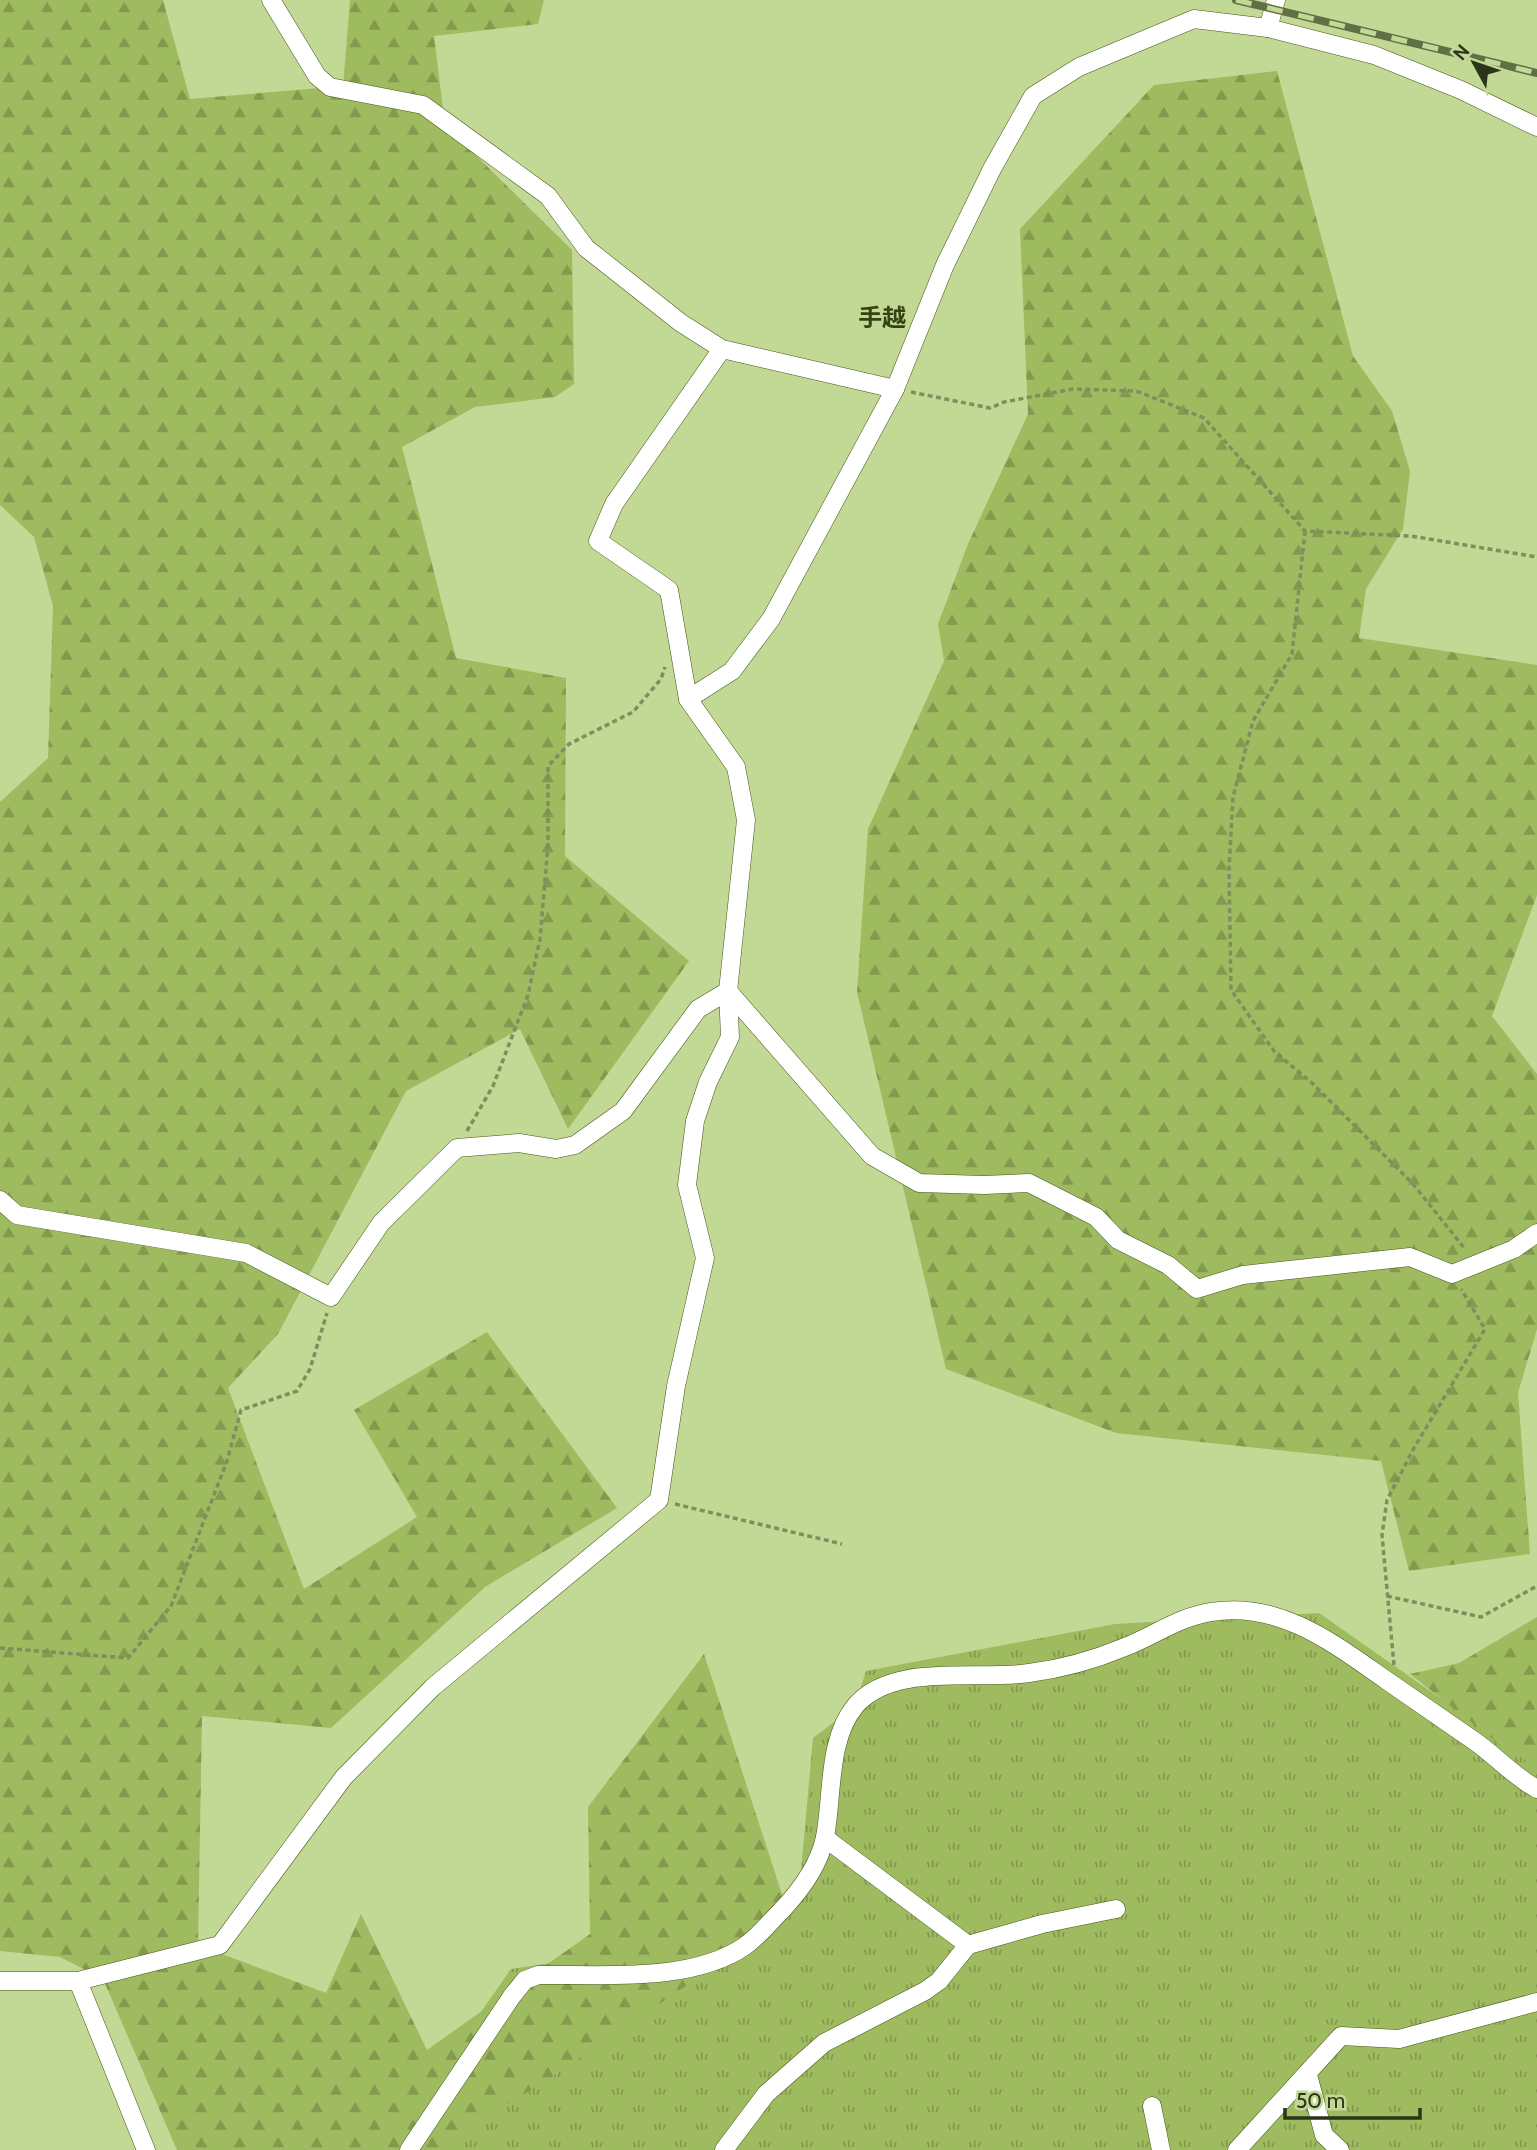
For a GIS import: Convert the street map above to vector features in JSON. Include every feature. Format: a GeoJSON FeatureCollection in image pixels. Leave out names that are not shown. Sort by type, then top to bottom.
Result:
{"type":"FeatureCollection","features":[{"type":"Feature","properties":{"kind":"street"},"geometry":{"type":"LineString","coordinates":[[271,0],[317,76],[330,87],[423,105],[548,196],[586,248],[653,302],[722,349],[895,389]]}},
{"type":"Feature","properties":{"kind":"street"},"geometry":{"type":"LineString","coordinates":[[1268,28],[1276,0]]}},
{"type":"Feature","properties":{"kind":"street"},"geometry":{"type":"LineString","coordinates":[[688,699],[732,671],[771,619],[895,389],[945,265],[992,169],[1033,96],[1079,67],[1194,19],[1268,28],[1374,55],[1461,90],[1537,127]]}},
{"type":"Feature","properties":{"kind":"street"},"geometry":{"type":"LineString","coordinates":[[0,1981],[78,1981],[220,1945],[344,1777],[415,1705],[659,1500],[676,1385],[705,1258],[687,1185],[695,1121],[708,1082],[730,1037],[728,991],[746,820],[736,767],[688,699],[677,649],[669,590],[598,541],[614,504],[722,349]]}},
{"type":"Feature","properties":{"kind":"street"},"geometry":{"type":"LineString","coordinates":[[728,991],[872,1156],[919,1183],[1029,1183],[1096,1217],[1118,1240],[1168,1265],[1197,1289],[1243,1275],[1410,1257],[1452,1274],[1514,1249],[1537,1233]]}},
{"type":"Feature","properties":{"kind":"street"},"geometry":{"type":"LineString","coordinates":[[0,1200],[17,1215],[246,1253],[331,1297],[381,1223],[457,1148],[519,1143],[556,1149],[575,1145],[623,1111],[698,1009],[728,991]]}},
{"type":"Feature","properties":{"kind":"street"},"geometry":{"type":"LineString","coordinates":[[409,2150],[512,1996],[526,1980],[538,1975],[668,1972],[714,1960],[745,1946],[799,1893],[814,1867],[825,1838],[828,1800],[846,1722],[855,1706],[874,1689],[892,1683],[930,1677],[1027,1674],[1053,1669],[1125,1647],[1181,1619],[1212,1612],[1254,1610],[1313,1630],[1537,1789]]}},
{"type":"Feature","properties":{"kind":"street"},"geometry":{"type":"LineString","coordinates":[[825,1838],[968,1945]]}},
{"type":"Feature","properties":{"kind":"street"},"geometry":{"type":"LineString","coordinates":[[724,2150],[766,2094],[824,2043],[932,1986],[968,1945],[1042,1924],[1116,1909]]}},
{"type":"Feature","properties":{"kind":"street"},"geometry":{"type":"LineString","coordinates":[[78,1981],[146,2150]]}},
{"type":"Feature","properties":{"kind":"street"},"geometry":{"type":"LineString","coordinates":[[1237,2150],[1341,2036],[1399,2039],[1537,2002]]}},
{"type":"Feature","properties":{"kind":"street"},"geometry":{"type":"LineString","coordinates":[[1308,2075],[1324,2134],[1340,2150]]}},
{"type":"Feature","properties":{"kind":"street"},"geometry":{"type":"LineString","coordinates":[[1152,2106],[1161,2150]]}},
{"type":"Feature","properties":{"kind":"path"},"geometry":{"type":"LineString","coordinates":[[895,389],[990,408],[1004,402],[1073,390],[1136,391],[1204,418],[1305,531],[1421,537],[1537,557]]}},
{"type":"Feature","properties":{"kind":"path"},"geometry":{"type":"LineString","coordinates":[[1305,531],[1292,654],[1253,721],[1233,797],[1229,870],[1231,990],[1274,1051],[1312,1083],[1413,1184],[1466,1250],[1452,1274],[1485,1329],[1414,1448],[1387,1500],[1382,1535],[1397,1688]]}},
{"type":"Feature","properties":{"kind":"path"},"geometry":{"type":"LineString","coordinates":[[457,1148],[493,1086],[528,995],[541,925],[548,845],[548,766],[569,744],[633,712],[661,679],[677,649]]}},
{"type":"Feature","properties":{"kind":"path"},"geometry":{"type":"LineString","coordinates":[[0,1648],[128,1658],[150,1635],[171,1606],[227,1461],[241,1410],[297,1391],[310,1369],[331,1297]]}},
{"type":"Feature","properties":{"kind":"path"},"geometry":{"type":"LineString","coordinates":[[659,1500],[842,1544]]}},
{"type":"Feature","properties":{"kind":"path"},"geometry":{"type":"LineString","coordinates":[[1387,1596],[1481,1616],[1537,1586]]}},
{"type":"Feature","properties":{"kind":"green space"},"geometry":{"type":"Polygon","coordinates":[[[0,0],[163,0],[190,99],[343,86],[350,0],[544,0],[538,24],[434,36],[445,125],[572,250],[574,384],[555,397],[475,407],[402,447],[456,658],[566,678],[565,856],[689,961],[568,1129],[520,1029],[406,1091],[278,1334],[228,1388],[304,1589],[417,1517],[354,1410],[487,1332],[617,1508],[485,1587],[331,1728],[202,1716],[198,1945],[326,1993],[361,1914],[427,2050],[590,1934],[588,1807],[704,1654],[789,1916],[550,2078],[434,2150],[177,2150],[103,1979],[60,1957],[0,1951],[0,802],[48,758],[53,606],[34,537],[0,505],[0,0]]]}},
{"type":"Feature","properties":{"kind":"green space"},"geometry":{"type":"Polygon","coordinates":[[[1277,71],[1353,356],[1392,411],[1410,471],[1403,529],[1366,589],[1359,638],[1537,665],[1537,895],[1492,1016],[1537,1074],[1537,1329],[1518,1393],[1530,1554],[1409,1571],[1381,1461],[1116,1433],[946,1369],[857,992],[868,829],[944,661],[938,624],[968,544],[1028,414],[1020,229],[1154,85],[1277,71]]]}},
{"type":"Feature","properties":{"kind":"green space"},"geometry":{"type":"Polygon","coordinates":[[[1319,1613],[1443,1700],[1537,1737],[1537,2150],[336,2150],[424,2093],[511,1969],[708,1939],[799,1893],[813,1738],[855,1706],[866,1671],[1115,1624],[1319,1613]]]}},
{"type":"Feature","properties":{"kind":"green space"},"geometry":{"type":"Polygon","coordinates":[[[1537,1617],[1537,1766],[1503,1747],[1410,1674],[1459,1663],[1537,1617]]]}},
{"type":"Feature","properties":{"kind":"railway"},"geometry":{"type":"LineString","coordinates":[[1236,0],[1537,73]]}},
{"type":"Feature","properties":{"kind":"district","name":"手越"},"geometry":{"type":"Point","coordinates":[882,318]}}]}
